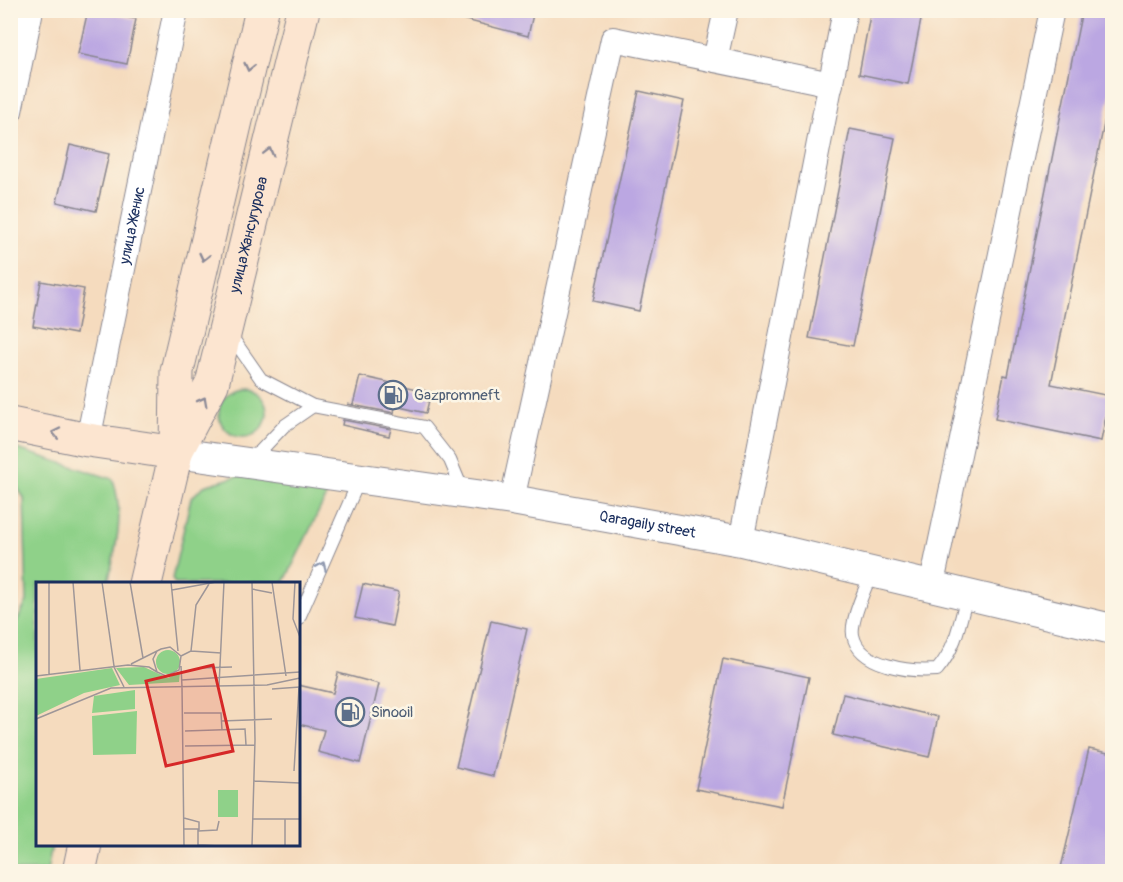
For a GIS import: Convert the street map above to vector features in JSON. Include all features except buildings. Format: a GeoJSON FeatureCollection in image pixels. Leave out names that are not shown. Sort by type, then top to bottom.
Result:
{"type":"FeatureCollection","features":[{"type":"Feature","properties":{"kind":"main road","name":"улица Жансугурова"},"geometry":{"type":"LineString","coordinates":[[145,582],[176,453],[177,371],[262,10]]}},
{"type":"Feature","properties":{"kind":"main road","name":"улица Жансугурова"},"geometry":{"type":"LineString","coordinates":[[176,453],[212,384],[303,10]]}},
{"type":"Feature","properties":{"kind":"main road"},"geometry":{"type":"LineString","coordinates":[[10,424],[88,440],[176,453]]}},
{"type":"Feature","properties":{"kind":"main road"},"geometry":{"type":"LineString","coordinates":[[79,872],[85,846]]}},
{"type":"Feature","properties":{"kind":"street"},"geometry":{"type":"LineString","coordinates":[[10,111],[31,10]]}},
{"type":"Feature","properties":{"kind":"street","name":"улица Женис"},"geometry":{"type":"LineString","coordinates":[[88,440],[176,10]]}},
{"type":"Feature","properties":{"kind":"street"},"geometry":{"type":"LineString","coordinates":[[715,60],[726,10]]}},
{"type":"Feature","properties":{"kind":"street"},"geometry":{"type":"LineString","coordinates":[[741,541],[845,10]]}},
{"type":"Feature","properties":{"kind":"street"},"geometry":{"type":"LineString","coordinates":[[931,588],[1052,10]]}},
{"type":"Feature","properties":{"kind":"street"},"geometry":{"type":"LineString","coordinates":[[512,500],[613,39],[831,84]]}},
{"type":"Feature","properties":{"kind":"street","name":"Qaragaily street"},"geometry":{"type":"LineString","coordinates":[[176,453],[464,492],[741,541],[931,588],[1113,629]]}},
{"type":"Feature","properties":{"kind":"lane"},"geometry":{"type":"LineString","coordinates":[[226,329],[261,379],[313,406],[424,426],[450,460],[464,492]]}},
{"type":"Feature","properties":{"kind":"lane"},"geometry":{"type":"LineString","coordinates":[[249,463],[284,426],[313,406]]}},
{"type":"Feature","properties":{"kind":"lane"},"geometry":{"type":"LineString","coordinates":[[300,615],[360,478]]}},
{"type":"Feature","properties":{"kind":"lane"},"geometry":{"type":"LineString","coordinates":[[871,573],[852,635],[859,650],[873,660],[917,671],[937,670],[948,658],[956,638],[967,595]]}},
{"type":"Feature","properties":{"kind":"green space"},"geometry":{"type":"Polygon","coordinates":[[[243,389],[260,396],[267,413],[260,430],[243,437],[226,430],[219,413],[226,396],[243,389]]]}},
{"type":"Feature","properties":{"kind":"green space"},"geometry":{"type":"Polygon","coordinates":[[[11,447],[113,479],[117,493],[118,531],[108,582],[36,582],[36,846],[52,846],[47,871],[11,871],[11,633],[27,601],[24,498],[11,477],[11,447]]]}},
{"type":"Feature","properties":{"kind":"green space"},"geometry":{"type":"Polygon","coordinates":[[[248,473],[329,490],[284,582],[174,582],[172,579],[191,498],[204,486],[248,473]]]}},
{"type":"Feature","properties":{"kind":"place","name":"Gazpromneft"},"geometry":{"type":"Point","coordinates":[393,395]}},
{"type":"Feature","properties":{"kind":"place","name":"Sinooil"},"geometry":{"type":"Point","coordinates":[350,712]}}]}
